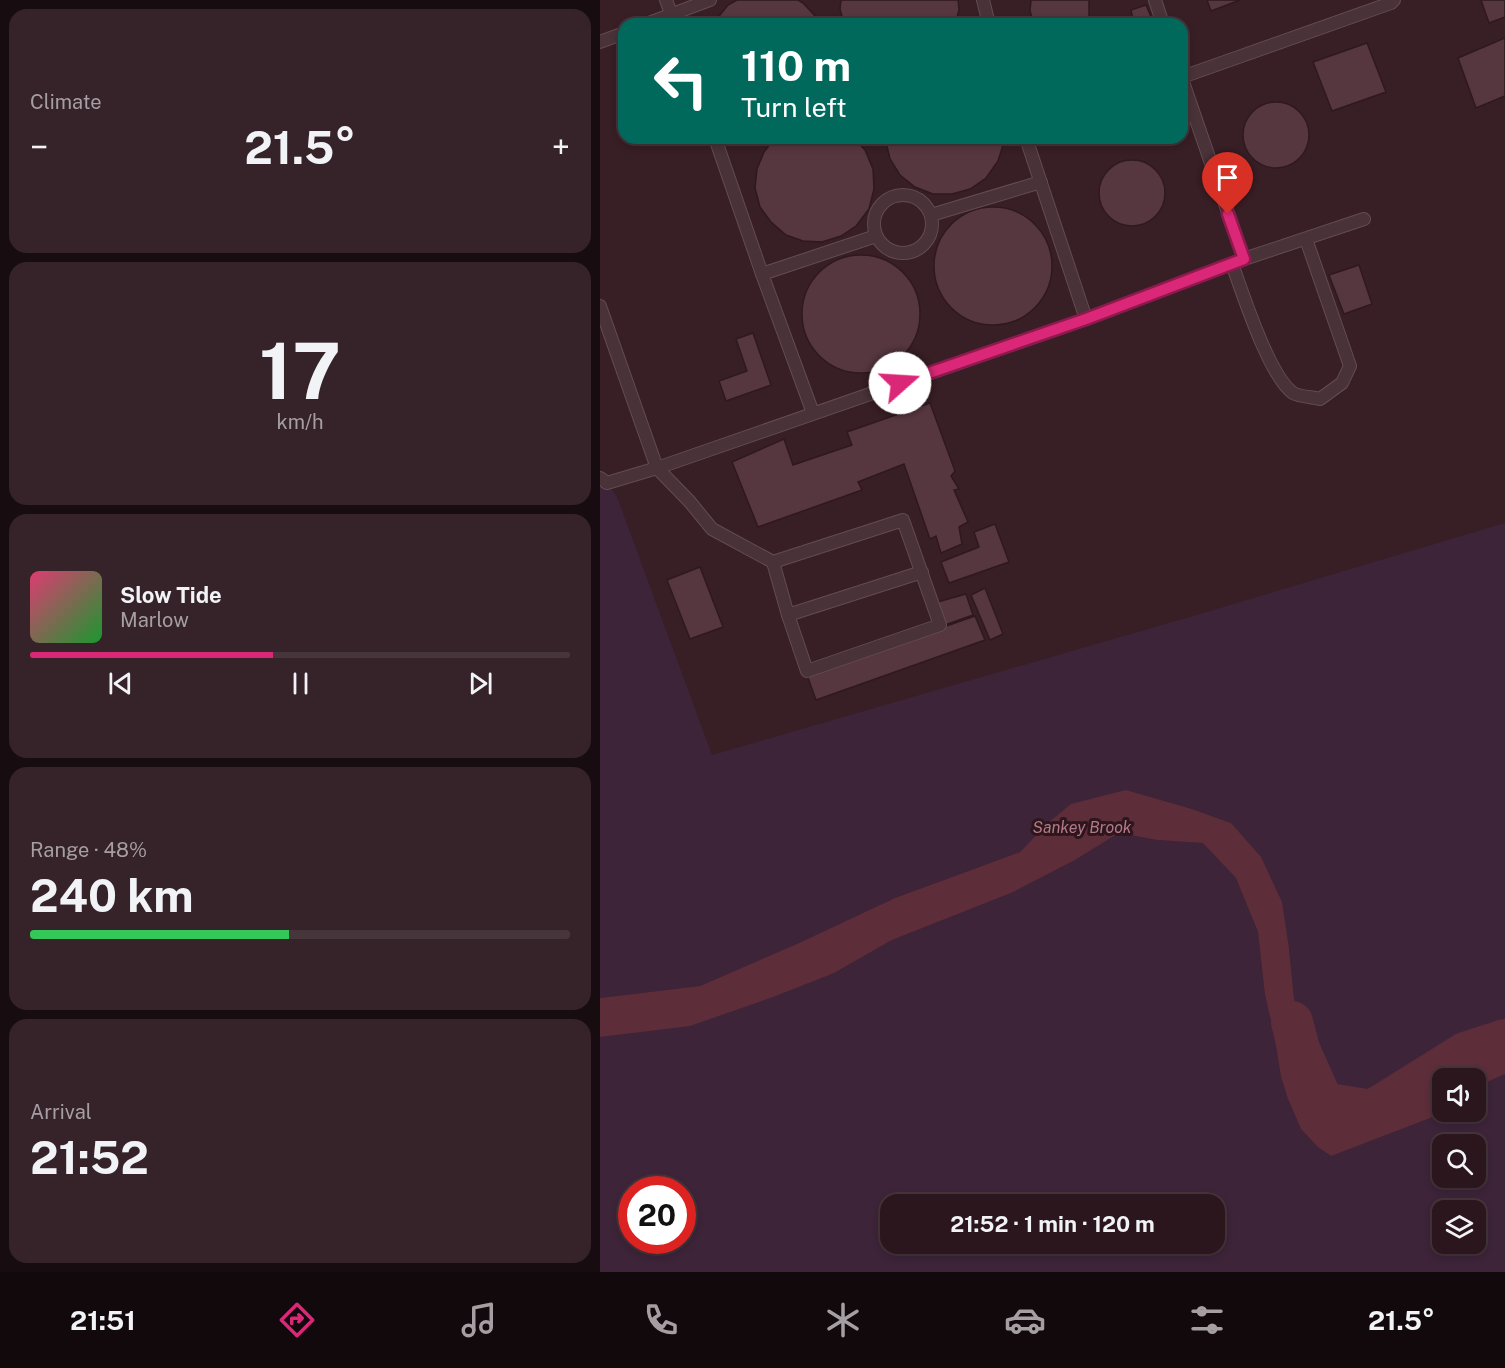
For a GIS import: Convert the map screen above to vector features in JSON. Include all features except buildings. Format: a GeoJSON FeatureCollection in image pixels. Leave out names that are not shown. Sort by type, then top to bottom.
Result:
{"type":"FeatureCollection","features":[{"type":"Feature","properties":{"kind":"lane"},"geometry":{"type":"LineString","coordinates":[[666,0],[673,18]]}},
{"type":"Feature","properties":{"kind":"lane"},"geometry":{"type":"LineString","coordinates":[[675,18],[710,0]]}},
{"type":"Feature","properties":{"kind":"lane"},"geometry":{"type":"LineString","coordinates":[[983,0],[988,18]]}},
{"type":"Feature","properties":{"kind":"lane"},"geometry":{"type":"LineString","coordinates":[[1155,0],[1161,18]]}},
{"type":"Feature","properties":{"kind":"lane"},"geometry":{"type":"LineString","coordinates":[[1188,76],[1394,0]]}},
{"type":"Feature","properties":{"kind":"lane"},"geometry":{"type":"LineString","coordinates":[[600,42],[618,35]]}},
{"type":"Feature","properties":{"kind":"lane"},"geometry":{"type":"LineString","coordinates":[[1188,98],[1266,354],[1279,377],[1294,394],[1320,399],[1342,383],[1350,366],[1306,239]]}},
{"type":"Feature","properties":{"kind":"lane"},"geometry":{"type":"LineString","coordinates":[[717,144],[813,413]]}},
{"type":"Feature","properties":{"kind":"lane"},"geometry":{"type":"LineString","coordinates":[[1028,144],[1086,319]]}},
{"type":"Feature","properties":{"kind":"lane"},"geometry":{"type":"LineString","coordinates":[[931,215],[1041,182]]}},
{"type":"Feature","properties":{"kind":"lane"},"geometry":{"type":"LineString","coordinates":[[901,195],[919,200],[931,215],[931,234],[926,243],[909,253],[890,250],[882,245],[876,236],[874,218],[878,209],[892,197],[901,195]]}},
{"type":"Feature","properties":{"kind":"lane"},"geometry":{"type":"LineString","coordinates":[[600,478],[607,483],[657,468],[1086,319],[1238,262],[1364,219]]}},
{"type":"Feature","properties":{"kind":"lane"},"geometry":{"type":"LineString","coordinates":[[762,274],[876,236]]}},
{"type":"Feature","properties":{"kind":"lane"},"geometry":{"type":"LineString","coordinates":[[600,306],[657,468],[712,529],[773,562],[807,671],[940,625],[903,520],[773,562]]}},
{"type":"Feature","properties":{"kind":"lane"},"geometry":{"type":"LineString","coordinates":[[788,615],[922,572]]}},
{"type":"Feature","properties":{"kind":"shaded area"},"geometry":{"type":"Polygon","coordinates":[[[600,478],[607,483],[617,497],[712,755],[1505,523],[1505,1033],[1450,1068],[1432,1068],[1432,1077],[1378,1106],[1336,1111],[1313,1084],[1294,998],[1289,949],[1231,823],[1126,790],[1048,823],[1020,852],[895,898],[700,986],[600,998],[600,478]]]}},
{"type":"Feature","properties":{"kind":"shaded area"},"geometry":{"type":"Polygon","coordinates":[[[1119,833],[1157,840],[1204,843],[1236,878],[1258,932],[1265,995],[1281,1077],[1290,1104],[1301,1129],[1330,1156],[1432,1117],[1432,1122],[1486,1122],[1486,1083],[1505,1074],[1505,1272],[600,1272],[600,1037],[627,1033],[834,973],[892,940],[1011,893],[1075,860],[1119,833]]]}},
{"type":"Feature","properties":{"kind":"water","name":"Sankey Brook"},"geometry":{"type":"Polygon","coordinates":[[[1126,790],[1231,823],[1261,857],[1282,902],[1294,998],[1313,1084],[1336,1111],[1378,1106],[1432,1077],[1432,1117],[1331,1156],[1318,1147],[1301,1129],[1281,1077],[1265,995],[1258,932],[1236,878],[1203,843],[1157,840],[1119,833],[1075,860],[1011,893],[892,940],[834,973],[773,997],[690,1026],[600,1037],[600,998],[700,986],[895,898],[1020,852],[1048,823],[1071,804],[1126,790]]]}},
{"type":"Feature","properties":{"kind":"water","name":"Sankey Brook"},"geometry":{"type":"Polygon","coordinates":[[[1505,1033],[1505,1074],[1486,1083],[1486,1068],[1450,1068],[1505,1033]]]}},
{"type":"Feature","properties":{"kind":"waterway","name":"Sankey Brook"},"geometry":{"type":"LineString","coordinates":[[1292,1022],[1299,1049],[1323,1103],[1372,1111],[1465,1053],[1505,1040]]}},
{"type":"Feature","properties":{"kind":"route"},"geometry":{"type":"LineString","coordinates":[[900,383],[1086,319],[1244,259],[1228,214]]}}]}
